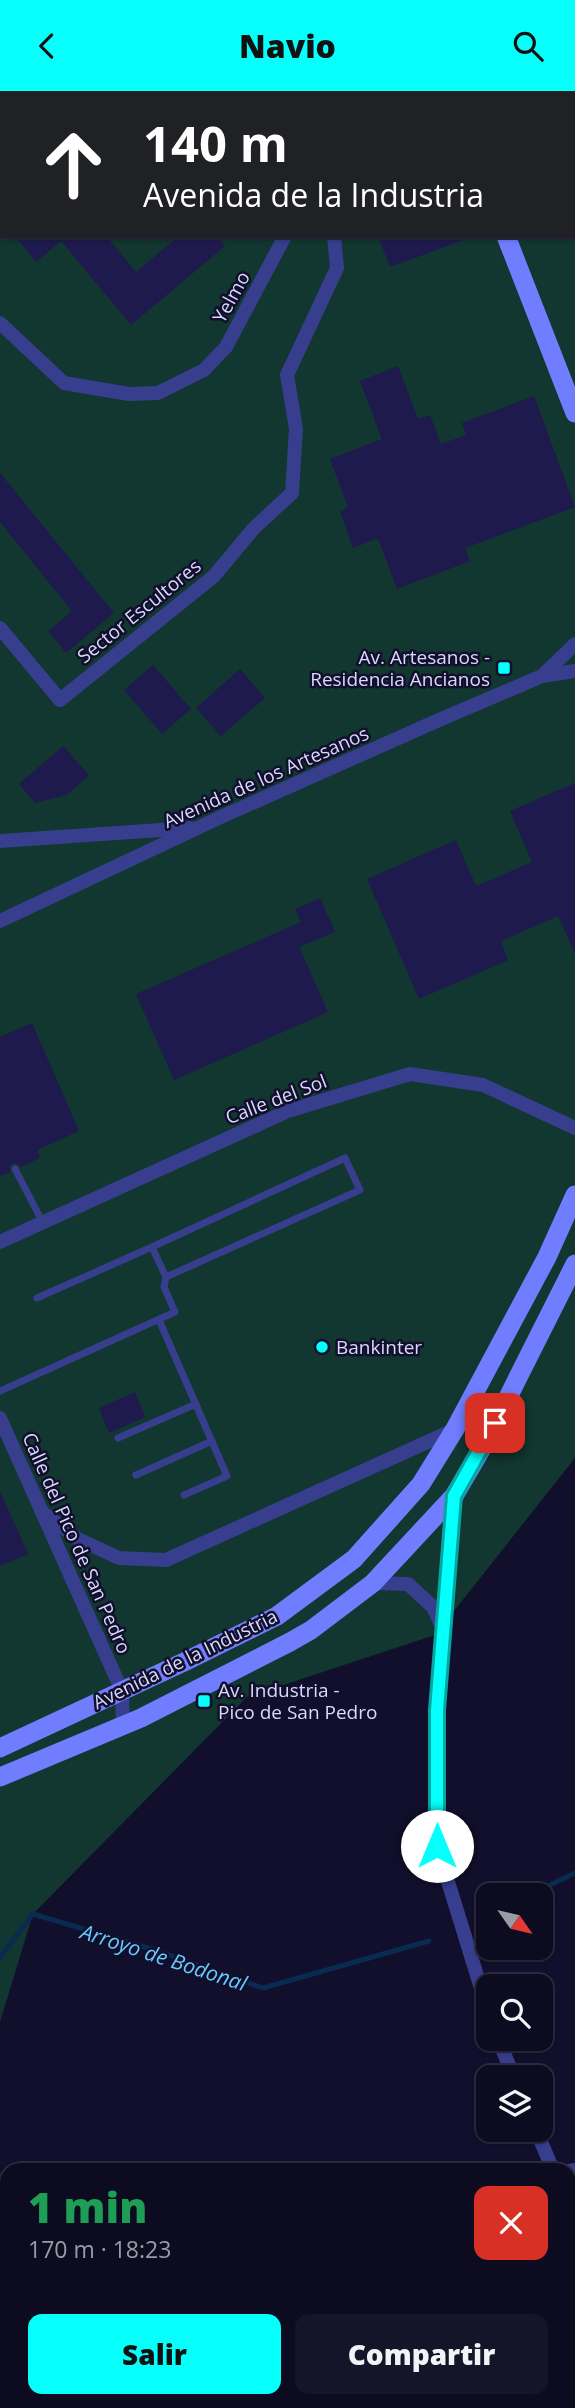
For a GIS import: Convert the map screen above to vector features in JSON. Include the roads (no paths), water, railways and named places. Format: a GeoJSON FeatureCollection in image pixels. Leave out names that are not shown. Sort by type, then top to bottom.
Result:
{"type":"FeatureCollection","features":[{"type":"Feature","properties":{"kind":"street","name":"Yelmo"},"geometry":{"type":"LineString","coordinates":[[0,323],[64,383],[130,394],[158,393],[204,370],[226,347],[284,238]]}},
{"type":"Feature","properties":{"kind":"street","name":"Sector Escultores"},"geometry":{"type":"LineString","coordinates":[[0,628],[60,700],[214,576],[254,528],[292,493],[296,429],[287,375],[337,268],[334,238]]}},
{"type":"Feature","properties":{"kind":"street"},"geometry":{"type":"LineString","coordinates":[[507,238],[575,413]]}},
{"type":"Feature","properties":{"kind":"street","name":"Avenida de los Artesanos"},"geometry":{"type":"LineString","coordinates":[[542,676],[575,644]]}},
{"type":"Feature","properties":{"kind":"street","name":"Avenida de los Artesanos"},"geometry":{"type":"LineString","coordinates":[[3,918],[542,676],[575,671]]}},
{"type":"Feature","properties":{"kind":"street"},"geometry":{"type":"LineString","coordinates":[[0,841],[199,828]]}},
{"type":"Feature","properties":{"kind":"street","name":"Calle del Sol"},"geometry":{"type":"LineString","coordinates":[[0,1242],[288,1111],[410,1074],[483,1085],[575,1128]]}},
{"type":"Feature","properties":{"kind":"street","name":"Avenida de la Industria"},"geometry":{"type":"LineString","coordinates":[[0,1748],[277,1616],[354,1559],[421,1484],[455,1429],[547,1257],[575,1195]]}},
{"type":"Feature","properties":{"kind":"street","name":"Avenida de la Industria"},"geometry":{"type":"LineString","coordinates":[[0,1777],[171,1703],[290,1642],[311,1630],[373,1583],[454,1496],[485,1443],[575,1264]]}},
{"type":"Feature","properties":{"kind":"street","name":"Calle del Pico de San Pedro"},"geometry":{"type":"LineString","coordinates":[[0,1418],[122,1691],[123,1725]]}},
{"type":"Feature","properties":{"kind":"street"},"geometry":{"type":"LineString","coordinates":[[42,1512],[78,1539],[119,1558],[166,1560],[455,1429]]}},
{"type":"Feature","properties":{"kind":"street"},"geometry":{"type":"LineString","coordinates":[[454,1496],[437,1710],[437,1846],[477,1974]]}},
{"type":"Feature","properties":{"kind":"street"},"geometry":{"type":"LineString","coordinates":[[373,1583],[408,1584],[433,1607],[443,1631]]}},
{"type":"Feature","properties":{"kind":"street"},"geometry":{"type":"LineString","coordinates":[[541,2142],[550,2163]]}},
{"type":"Feature","properties":{"kind":"lane"},"geometry":{"type":"LineString","coordinates":[[37,1298],[345,1158],[360,1190],[166,1277]]}},
{"type":"Feature","properties":{"kind":"lane"},"geometry":{"type":"LineString","coordinates":[[15,1169],[43,1223]]}},
{"type":"Feature","properties":{"kind":"lane"},"geometry":{"type":"LineString","coordinates":[[0,1391],[175,1312],[164,1287],[166,1277],[152,1247]]}},
{"type":"Feature","properties":{"kind":"lane"},"geometry":{"type":"LineString","coordinates":[[159,1319],[227,1476],[184,1495]]}},
{"type":"Feature","properties":{"kind":"lane"},"geometry":{"type":"LineString","coordinates":[[118,1438],[196,1404]]}},
{"type":"Feature","properties":{"kind":"lane"},"geometry":{"type":"LineString","coordinates":[[136,1475],[212,1441]]}},
{"type":"Feature","properties":{"kind":"waterway","name":"Arroyo de Bodonal"},"geometry":{"type":"LineString","coordinates":[[553,1884],[575,1873]]}},
{"type":"Feature","properties":{"kind":"waterway","name":"Arroyo de Bodonal"},"geometry":{"type":"LineString","coordinates":[[0,1957],[33,1914],[158,1951],[263,1988],[429,1941]]}},
{"type":"Feature","properties":{"kind":"place","name":"Av. Artesanos - Residencia Ancianos"},"geometry":{"type":"Point","coordinates":[504,668]}},
{"type":"Feature","properties":{"kind":"place","name":"Bankinter"},"geometry":{"type":"Point","coordinates":[322,1347]}},
{"type":"Feature","properties":{"kind":"place","name":"Av. Industria - Pico de San Pedro"},"geometry":{"type":"Point","coordinates":[204,1701]}}]}
